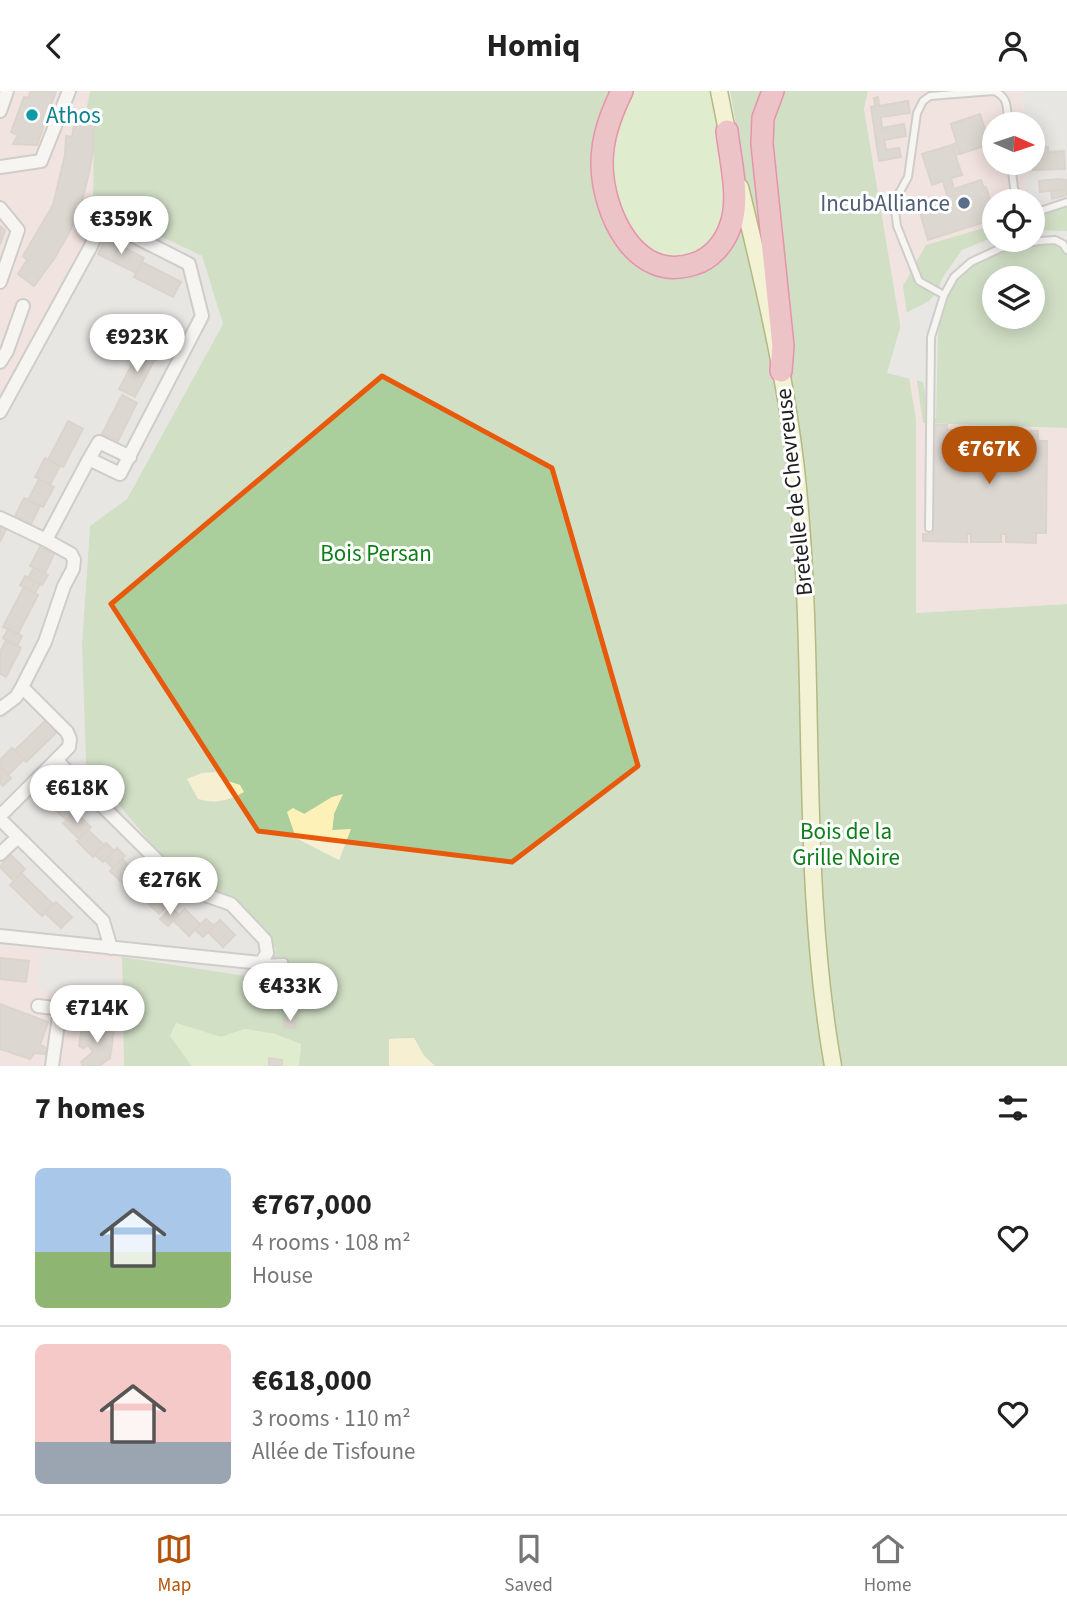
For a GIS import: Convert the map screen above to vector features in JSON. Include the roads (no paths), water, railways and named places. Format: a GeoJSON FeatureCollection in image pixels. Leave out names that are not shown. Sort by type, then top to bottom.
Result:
{"type":"FeatureCollection","features":[{"type":"Feature","properties":{"kind":"highway"},"geometry":{"type":"LineString","coordinates":[[622,91],[613,109],[604,139],[602,163],[607,203],[633,250],[655,265],[668,268],[692,265],[705,260],[723,242],[731,226],[734,211],[727,131]]}},
{"type":"Feature","properties":{"kind":"highway"},"geometry":{"type":"LineString","coordinates":[[773,91],[763,118],[762,144],[783,346],[781,371]]}},
{"type":"Feature","properties":{"kind":"main road","name":"Bretelle de Chevreuse"},"geometry":{"type":"LineString","coordinates":[[719,91],[789,411],[799,499],[809,694],[813,901],[832,1066]]}},
{"type":"Feature","properties":{"kind":"street"},"geometry":{"type":"LineString","coordinates":[[0,110],[7,91]]}},
{"type":"Feature","properties":{"kind":"street"},"geometry":{"type":"LineString","coordinates":[[0,167],[41,161],[69,91]]}},
{"type":"Feature","properties":{"kind":"street"},"geometry":{"type":"LineString","coordinates":[[0,208],[18,230],[0,282]]}},
{"type":"Feature","properties":{"kind":"street"},"geometry":{"type":"LineString","coordinates":[[0,412],[91,246],[102,220],[189,264],[202,316],[130,457],[120,474],[89,459]]}},
{"type":"Feature","properties":{"kind":"street"},"geometry":{"type":"LineString","coordinates":[[0,362],[7,351],[23,306]]}},
{"type":"Feature","properties":{"kind":"street"},"geometry":{"type":"LineString","coordinates":[[46,540],[99,442],[130,457]]}},
{"type":"Feature","properties":{"kind":"street"},"geometry":{"type":"LineString","coordinates":[[0,518],[46,540],[71,554],[75,560],[45,642],[16,697],[0,709]]}},
{"type":"Feature","properties":{"kind":"street"},"geometry":{"type":"LineString","coordinates":[[22,687],[67,732],[69,747],[0,818],[103,921],[111,948]]}},
{"type":"Feature","properties":{"kind":"street"},"geometry":{"type":"LineString","coordinates":[[0,936],[261,963],[267,953],[265,940],[231,904],[185,888],[56,760]]}},
{"type":"Feature","properties":{"kind":"street"},"geometry":{"type":"LineString","coordinates":[[0,854],[18,837]]}},
{"type":"Feature","properties":{"kind":"street"},"geometry":{"type":"LineString","coordinates":[[38,1006],[116,1016]]}},
{"type":"Feature","properties":{"kind":"street"},"geometry":{"type":"LineString","coordinates":[[52,1066],[60,1009]]}},
{"type":"Feature","properties":{"kind":"lane"},"geometry":{"type":"LineString","coordinates":[[944,295],[919,281],[897,226],[897,197],[908,177],[917,113],[923,101],[930,96],[993,91],[1006,99],[1007,112]]}},
{"type":"Feature","properties":{"kind":"lane"},"geometry":{"type":"LineString","coordinates":[[102,220],[106,202]]}},
{"type":"Feature","properties":{"kind":"lane"},"geometry":{"type":"LineString","coordinates":[[1045,209],[1067,202]]}},
{"type":"Feature","properties":{"kind":"lane"},"geometry":{"type":"LineString","coordinates":[[929,528],[930,337],[944,295],[954,277],[971,262],[1001,248],[1055,240],[1067,250]]}},
{"type":"Feature","properties":{"kind":"lane"},"geometry":{"type":"LineString","coordinates":[[261,963],[284,962]]}},
{"type":"Feature","properties":{"kind":"place","name":"Athos"},"geometry":{"type":"Point","coordinates":[32,115]}},
{"type":"Feature","properties":{"kind":"place","name":"IncubAlliance"},"geometry":{"type":"Point","coordinates":[964,203]}},
{"type":"Feature","properties":{"kind":"park label","name":"Bois Persan"},"geometry":{"type":"Point","coordinates":[376,553]}},
{"type":"Feature","properties":{"kind":"park label","name":"Bois de la Grille Noire"},"geometry":{"type":"Point","coordinates":[846,844]}}]}
